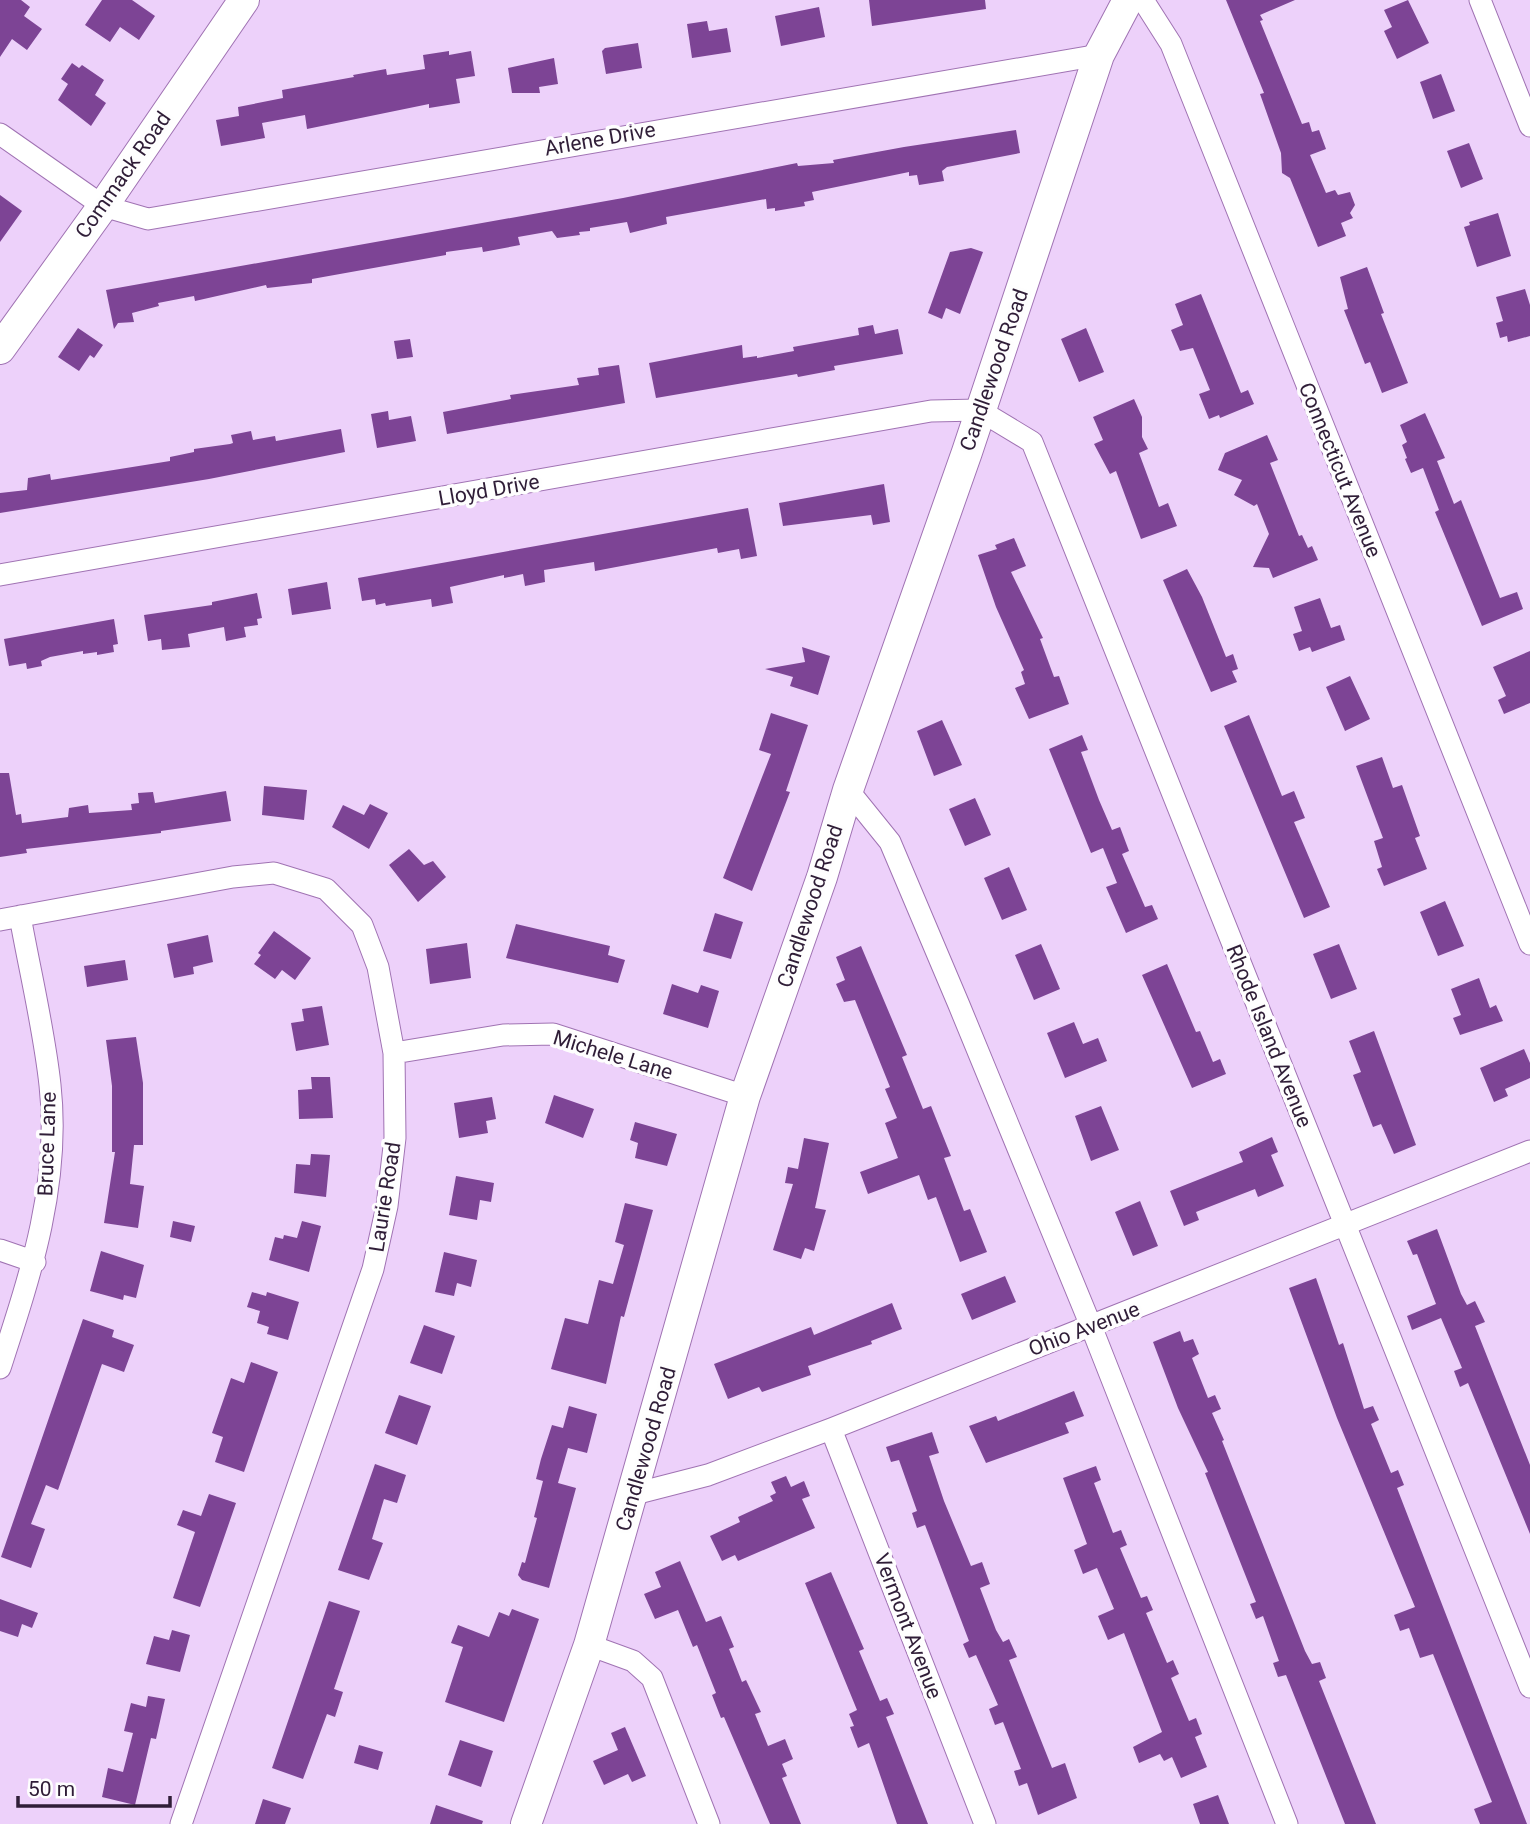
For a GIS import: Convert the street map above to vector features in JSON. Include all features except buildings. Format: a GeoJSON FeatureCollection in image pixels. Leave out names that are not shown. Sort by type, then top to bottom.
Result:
{"type":"FeatureCollection","features":[{"type":"Feature","properties":{"kind":"street","name":"Commack Road"},"geometry":{"type":"LineString","coordinates":[[0,349],[103,206],[244,0]]}},
{"type":"Feature","properties":{"kind":"street","name":"Candlewood Road"},"geometry":{"type":"LineString","coordinates":[[526,1824],[589,1645],[746,1096],[822,877],[848,790],[1053,198],[1099,55],[1128,0]]}},
{"type":"Feature","properties":{"kind":"street","name":"Connecticut Avenue"},"geometry":{"type":"LineString","coordinates":[[1143,0],[1171,44],[1530,944]]}},
{"type":"Feature","properties":{"kind":"street"},"geometry":{"type":"LineString","coordinates":[[1480,0],[1530,126]]}},
{"type":"Feature","properties":{"kind":"street","name":"Arlene Drive"},"geometry":{"type":"LineString","coordinates":[[0,134],[103,206],[148,219],[1099,55]]}},
{"type":"Feature","properties":{"kind":"street","name":"Lloyd Drive"},"geometry":{"type":"LineString","coordinates":[[0,575],[931,411],[979,410]]}},
{"type":"Feature","properties":{"kind":"street","name":"Rhode Island Avenue"},"geometry":{"type":"LineString","coordinates":[[979,410],[1032,442],[1530,1687]]}},
{"type":"Feature","properties":{"kind":"street"},"geometry":{"type":"LineString","coordinates":[[848,790],[890,842],[1091,1326],[1287,1824]]}},
{"type":"Feature","properties":{"kind":"street","name":"Laurie Road"},"geometry":{"type":"LineString","coordinates":[[10,918],[233,877],[274,873],[326,889],[362,925],[378,967],[394,1053],[394,1138],[387,1206],[373,1269],[181,1824]]}},
{"type":"Feature","properties":{"kind":"street","name":"Bruce Lane"},"geometry":{"type":"LineString","coordinates":[[0,1368],[34,1262],[44,1214],[51,1157],[50,1087],[10,918]]}},
{"type":"Feature","properties":{"kind":"street","name":"Michele Lane"},"geometry":{"type":"LineString","coordinates":[[394,1053],[503,1035],[553,1034],[746,1096]]}},
{"type":"Feature","properties":{"kind":"street","name":"Ohio Avenue"},"geometry":{"type":"LineString","coordinates":[[634,1494],[708,1475],[831,1429],[1530,1151]]}},
{"type":"Feature","properties":{"kind":"street"},"geometry":{"type":"LineString","coordinates":[[0,1250],[34,1262]]}},
{"type":"Feature","properties":{"kind":"street","name":"Vermont Avenue"},"geometry":{"type":"LineString","coordinates":[[831,1429],[985,1824]]}},
{"type":"Feature","properties":{"kind":"street"},"geometry":{"type":"LineString","coordinates":[[589,1645],[633,1661],[652,1678],[709,1824]]}}]}
